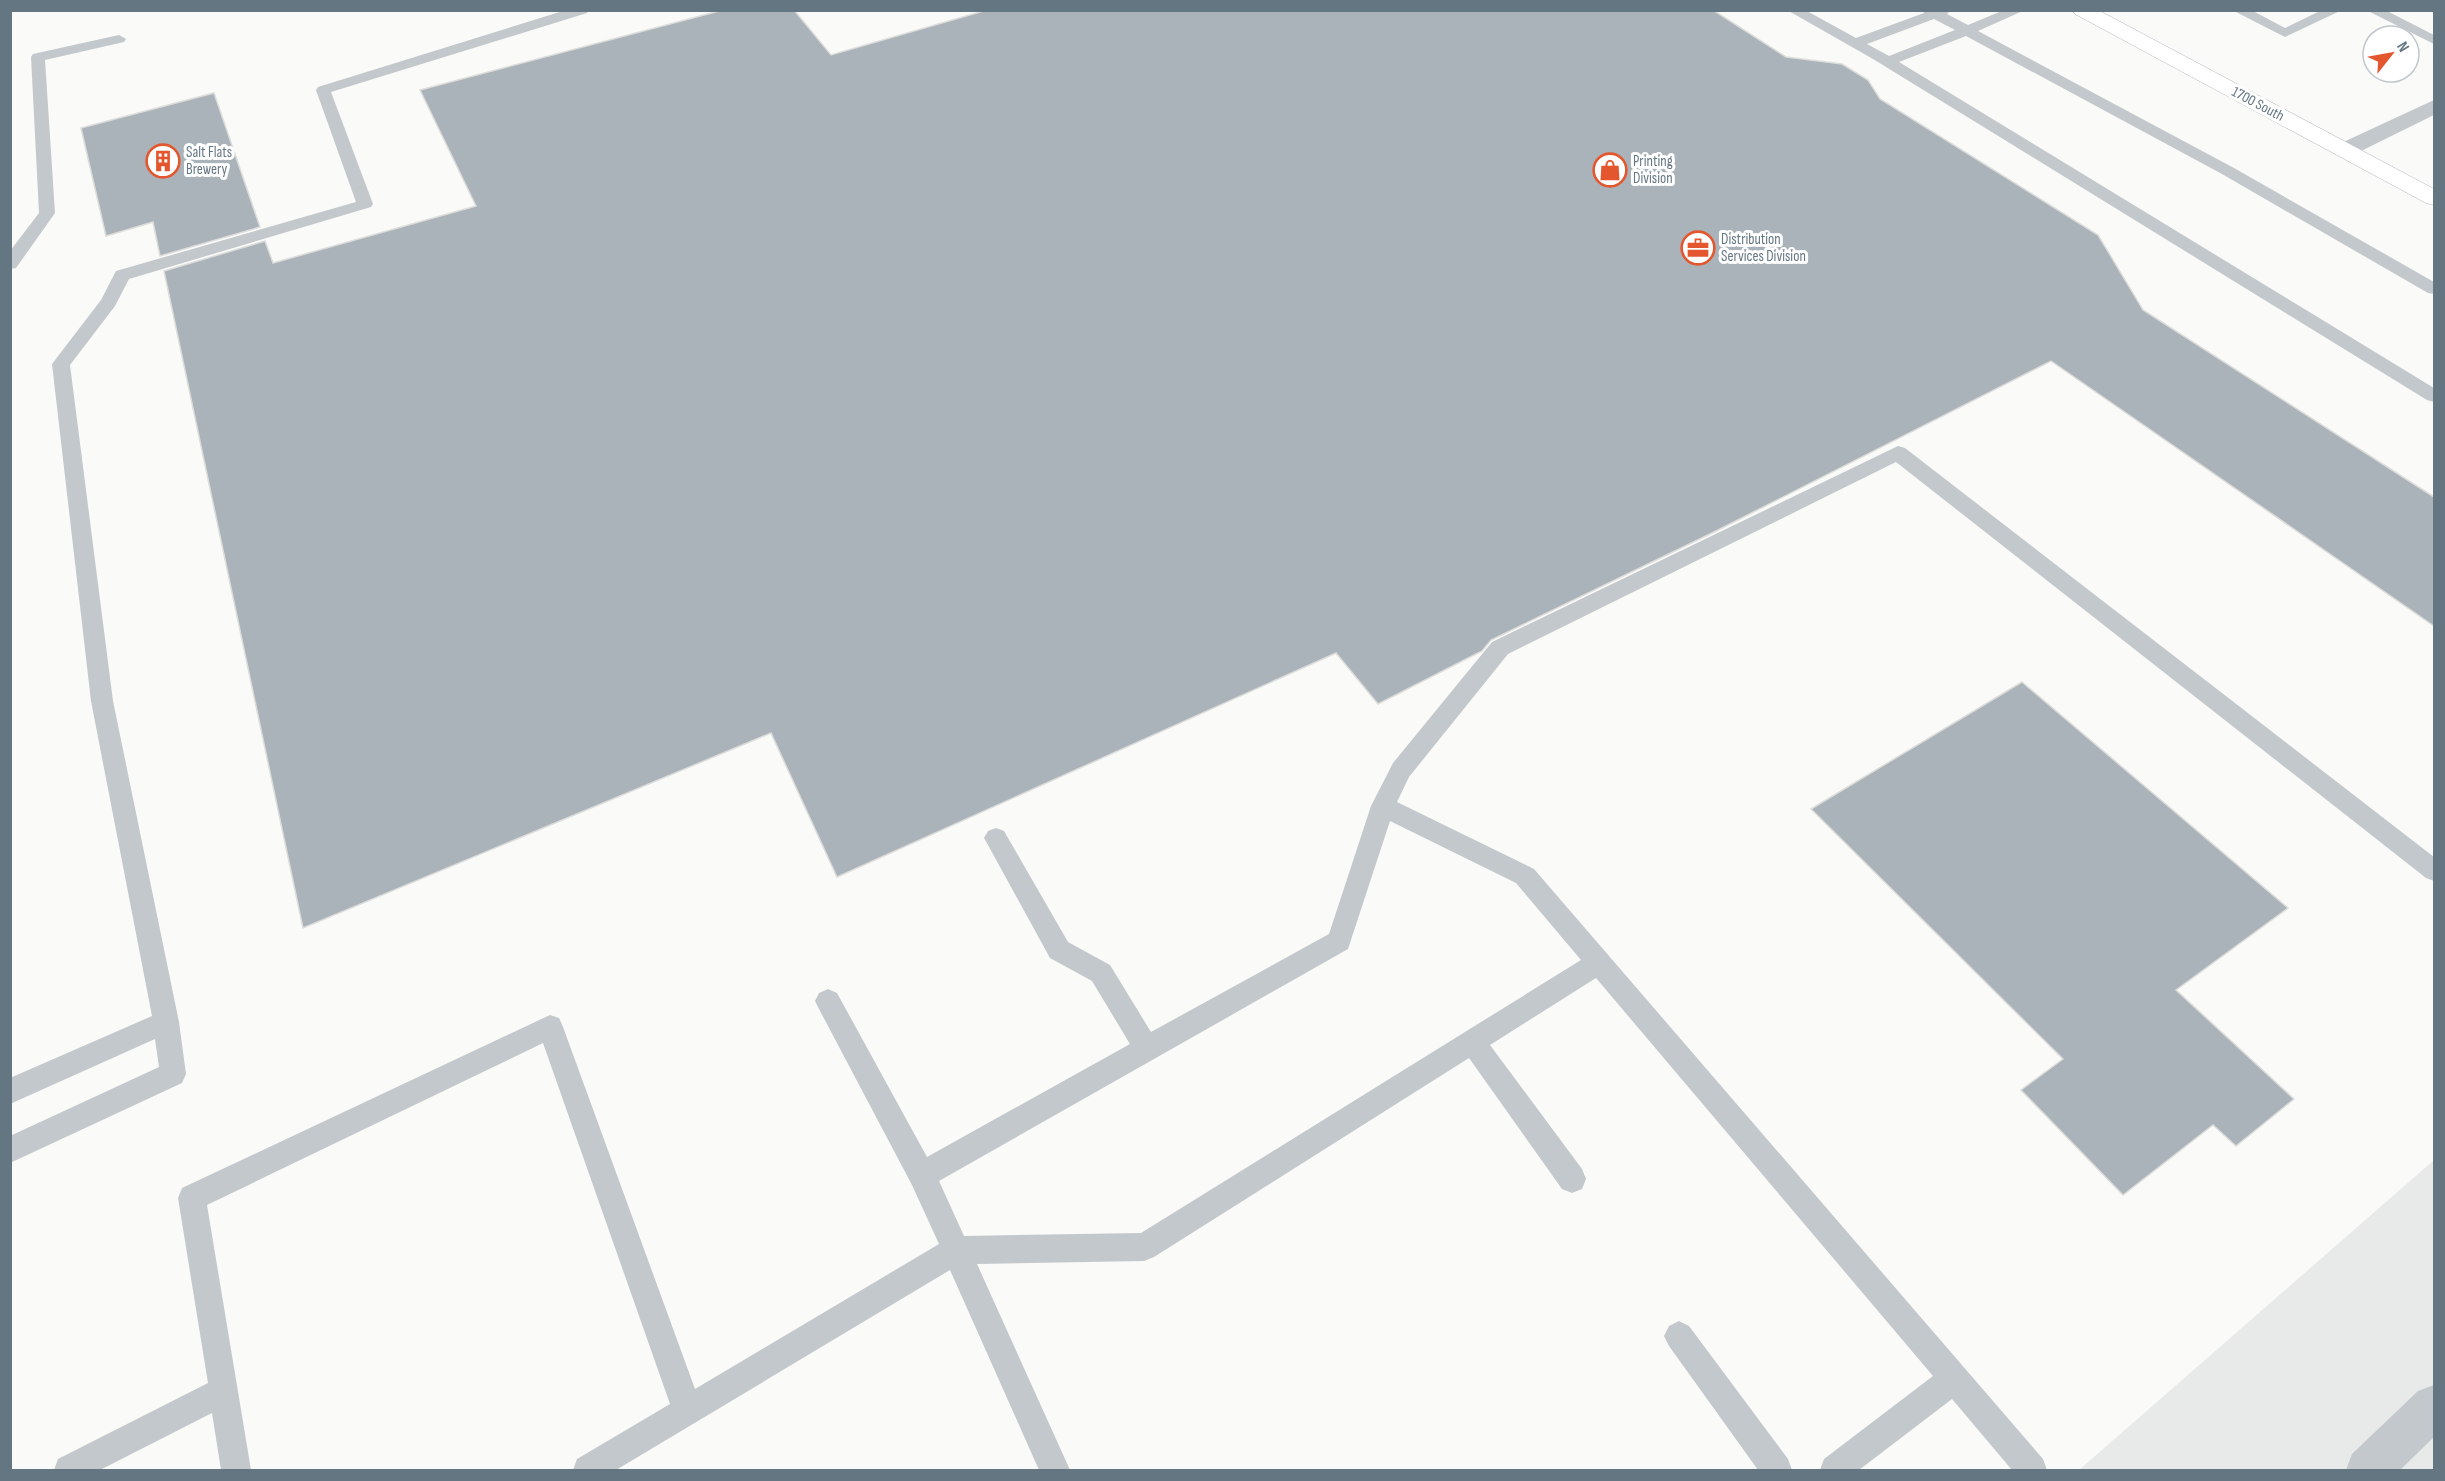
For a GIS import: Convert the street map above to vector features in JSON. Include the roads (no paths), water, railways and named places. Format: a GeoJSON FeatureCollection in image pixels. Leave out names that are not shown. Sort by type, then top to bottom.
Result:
{"type":"FeatureCollection","features":[{"type":"Feature","properties":{"kind":"street","name":"1700 South"},"geometry":{"type":"LineString","coordinates":[[2082,10],[2434,198]]}},
{"type":"Feature","properties":{"kind":"street"},"geometry":{"type":"LineString","coordinates":[[2345,150],[2434,108]]}},
{"type":"Feature","properties":{"kind":"street"},"geometry":{"type":"LineString","coordinates":[[2368,1470],[2434,1407]]}},
{"type":"Feature","properties":{"kind":"lane"},"geometry":{"type":"LineString","coordinates":[[10,1150],[173,1074],[166,1023],[102,701],[62,364],[109,302],[122,275],[364,204],[323,90],[582,10]]}},
{"type":"Feature","properties":{"kind":"lane"},"geometry":{"type":"LineString","coordinates":[[1794,10],[1887,62],[2434,396]]}},
{"type":"Feature","properties":{"kind":"lane"},"geometry":{"type":"LineString","coordinates":[[1887,62],[2018,10]]}},
{"type":"Feature","properties":{"kind":"lane"},"geometry":{"type":"LineString","coordinates":[[2239,10],[2284,33],[2335,10]]}},
{"type":"Feature","properties":{"kind":"lane"},"geometry":{"type":"LineString","coordinates":[[2373,10],[2434,40]]}},
{"type":"Feature","properties":{"kind":"lane"},"geometry":{"type":"LineString","coordinates":[[1854,44],[1936,12],[1966,31],[2228,171],[2434,289]]}},
{"type":"Feature","properties":{"kind":"lane"},"geometry":{"type":"LineString","coordinates":[[10,264],[47,213],[38,57],[119,39]]}},
{"type":"Feature","properties":{"kind":"lane"},"geometry":{"type":"LineString","coordinates":[[922,1175],[1339,941],[1383,806],[1401,770],[1500,648],[1898,453],[2434,871]]}},
{"type":"Feature","properties":{"kind":"lane"},"geometry":{"type":"LineString","coordinates":[[1383,806],[1525,876],[2032,1470]]}},
{"type":"Feature","properties":{"kind":"lane"},"geometry":{"type":"LineString","coordinates":[[996,838],[1059,950],[1101,973],[1147,1049]]}},
{"type":"Feature","properties":{"kind":"lane"},"geometry":{"type":"LineString","coordinates":[[588,1470],[956,1250],[1144,1247],[1599,962]]}},
{"type":"Feature","properties":{"kind":"lane"},"geometry":{"type":"LineString","coordinates":[[828,1001],[922,1175],[1055,1470]]}},
{"type":"Feature","properties":{"kind":"lane"},"geometry":{"type":"LineString","coordinates":[[10,1091],[166,1023]]}},
{"type":"Feature","properties":{"kind":"lane"},"geometry":{"type":"LineString","coordinates":[[236,1470],[192,1197],[550,1027],[688,1411]]}},
{"type":"Feature","properties":{"kind":"lane"},"geometry":{"type":"LineString","coordinates":[[1472,1041],[1572,1179]]}},
{"type":"Feature","properties":{"kind":"lane"},"geometry":{"type":"LineString","coordinates":[[1679,1336],[1777,1470]]}},
{"type":"Feature","properties":{"kind":"lane"},"geometry":{"type":"LineString","coordinates":[[1835,1470],[1954,1379]]}},
{"type":"Feature","properties":{"kind":"lane"},"geometry":{"type":"LineString","coordinates":[[69,1470],[224,1391]]}},
{"type":"Feature","properties":{"kind":"place","name":"Salt Flats Brewery"},"geometry":{"type":"Point","coordinates":[163,161]}},
{"type":"Feature","properties":{"kind":"place","name":"Printing Division"},"geometry":{"type":"Point","coordinates":[1610,170]}},
{"type":"Feature","properties":{"kind":"place","name":"Distribution Services Division"},"geometry":{"type":"Point","coordinates":[1698,248]}}]}
